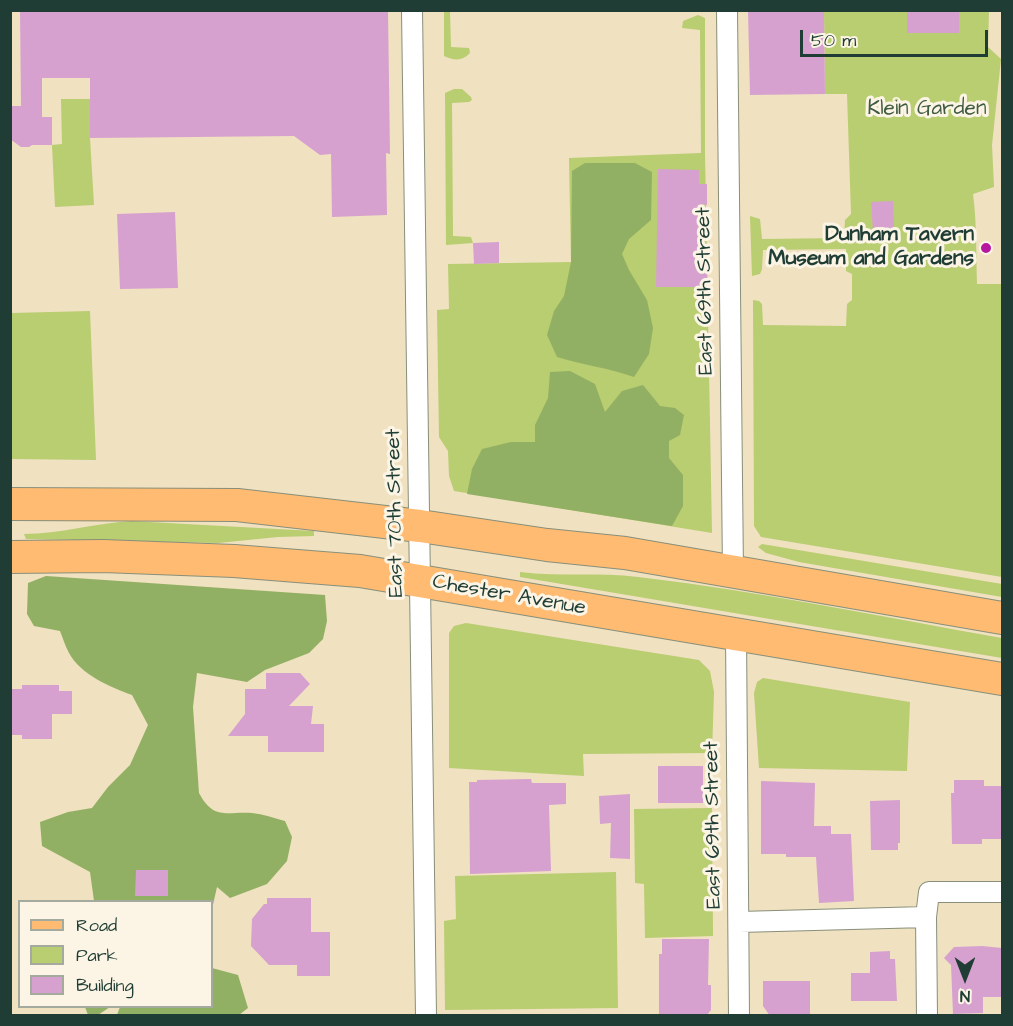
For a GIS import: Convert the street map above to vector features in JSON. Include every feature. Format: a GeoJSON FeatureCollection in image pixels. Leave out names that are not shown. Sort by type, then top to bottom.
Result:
{"type":"FeatureCollection","features":[{"type":"Feature","properties":{"kind":"main road"},"geometry":{"type":"LineString","coordinates":[[10,504],[237,505],[420,526],[625,554],[1002,618]]}},
{"type":"Feature","properties":{"kind":"main road","name":"Chester Avenue"},"geometry":{"type":"LineString","coordinates":[[10,558],[103,556],[297,565],[360,571],[1002,679]]}},
{"type":"Feature","properties":{"kind":"street","name":"East 70th Street"},"geometry":{"type":"LineString","coordinates":[[412,10],[426,1016]]}},
{"type":"Feature","properties":{"kind":"street","name":"East 69th Street"},"geometry":{"type":"LineString","coordinates":[[728,10],[733,572]]}},
{"type":"Feature","properties":{"kind":"street","name":"East 69th Street"},"geometry":{"type":"LineString","coordinates":[[735,634],[739,1016]]}},
{"type":"Feature","properties":{"kind":"street"},"geometry":{"type":"LineString","coordinates":[[927,1016],[926,917],[929,892],[1002,892]]}},
{"type":"Feature","properties":{"kind":"street"},"geometry":{"type":"LineString","coordinates":[[739,922],[926,917]]}},
{"type":"Feature","properties":{"kind":"green space"},"geometry":{"type":"Polygon","coordinates":[[[444,11],[450,11],[451,47],[469,48],[470,53],[464,58],[455,59],[444,56],[444,11]]]}},
{"type":"Feature","properties":{"kind":"green space","name":"Klein Garden"},"geometry":{"type":"Polygon","coordinates":[[[824,11],[989,11],[988,47],[1001,59],[992,145],[994,187],[973,194],[977,284],[1002,284],[1002,577],[761,537],[754,526],[753,300],[762,304],[763,325],[846,326],[847,304],[852,300],[852,274],[846,271],[846,249],[763,250],[760,274],[752,276],[750,216],[760,219],[762,239],[844,238],[845,220],[851,214],[847,94],[825,94],[824,11]]]}},
{"type":"Feature","properties":{"kind":"green space"},"geometry":{"type":"Polygon","coordinates":[[[698,15],[705,18],[705,153],[712,533],[454,491],[449,476],[448,451],[439,437],[437,310],[449,309],[448,264],[571,262],[569,158],[701,153],[700,30],[682,28],[683,21],[698,15]]]}},
{"type":"Feature","properties":{"kind":"green space"},"geometry":{"type":"Polygon","coordinates":[[[454,89],[462,89],[472,100],[452,103],[453,236],[471,237],[473,243],[446,245],[445,93],[454,89]]]}},
{"type":"Feature","properties":{"kind":"green space"},"geometry":{"type":"Polygon","coordinates":[[[61,99],[90,99],[94,205],[55,207],[52,145],[62,144],[61,99]]]}},
{"type":"Feature","properties":{"kind":"green space"},"geometry":{"type":"Polygon","coordinates":[[[585,163],[635,163],[652,172],[651,220],[629,239],[622,254],[647,300],[653,328],[649,354],[634,377],[557,357],[547,335],[554,311],[564,296],[571,262],[572,171],[585,163]]]}},
{"type":"Feature","properties":{"kind":"green space"},"geometry":{"type":"Polygon","coordinates":[[[90,311],[96,460],[11,459],[11,313],[90,311]]]}},
{"type":"Feature","properties":{"kind":"green space"},"geometry":{"type":"Polygon","coordinates":[[[570,371],[595,384],[605,412],[622,391],[643,385],[660,406],[675,408],[684,415],[680,435],[669,441],[669,458],[683,475],[683,506],[672,526],[467,494],[472,469],[482,449],[511,442],[535,442],[535,425],[548,398],[550,372],[570,371]]]}},
{"type":"Feature","properties":{"kind":"green space"},"geometry":{"type":"Polygon","coordinates":[[[131,521],[314,531],[314,536],[218,543],[26,539],[24,534],[131,521]]]}},
{"type":"Feature","properties":{"kind":"green space"},"geometry":{"type":"Polygon","coordinates":[[[762,544],[1002,584],[1002,597],[799,562],[766,553],[758,547],[762,544]]]}},
{"type":"Feature","properties":{"kind":"green space"},"geometry":{"type":"Polygon","coordinates":[[[520,572],[638,577],[729,589],[821,605],[1002,638],[1002,658],[520,577],[520,572]]]}},
{"type":"Feature","properties":{"kind":"green space"},"geometry":{"type":"Polygon","coordinates":[[[46,576],[325,595],[327,621],[323,639],[309,653],[265,670],[247,682],[197,673],[193,707],[199,793],[210,808],[222,813],[256,814],[285,821],[292,837],[287,861],[267,884],[230,898],[217,887],[213,905],[213,900],[94,900],[90,872],[42,846],[40,822],[68,812],[92,808],[108,787],[130,765],[148,725],[132,695],[96,679],[74,661],[60,631],[34,626],[27,614],[28,583],[46,576]]]}},
{"type":"Feature","properties":{"kind":"green space"},"geometry":{"type":"Polygon","coordinates":[[[466,623],[699,660],[710,671],[714,692],[712,753],[583,754],[584,776],[449,768],[449,633],[454,626],[466,623]]]}},
{"type":"Feature","properties":{"kind":"green space"},"geometry":{"type":"Polygon","coordinates":[[[763,678],[910,702],[907,771],[759,768],[754,693],[757,682],[763,678]]]}},
{"type":"Feature","properties":{"kind":"green space"},"geometry":{"type":"Polygon","coordinates":[[[712,808],[713,936],[645,938],[644,884],[635,883],[634,809],[712,808]]]}},
{"type":"Feature","properties":{"kind":"green space"},"geometry":{"type":"Polygon","coordinates":[[[616,872],[618,1008],[445,1010],[444,921],[456,919],[455,876],[616,872]]]}},
{"type":"Feature","properties":{"kind":"green space"},"geometry":{"type":"Polygon","coordinates":[[[213,968],[238,975],[248,1008],[239,1015],[117,1015],[120,1008],[213,1008],[213,968]]]}},
{"type":"Feature","properties":{"kind":"green space"},"geometry":{"type":"Polygon","coordinates":[[[86,1008],[108,1008],[98,1015],[88,1015],[86,1008]]]}},
{"type":"Feature","properties":{"kind":"building"},"geometry":{"type":"Polygon","coordinates":[[[20,10],[388,10],[390,154],[386,153],[387,215],[332,217],[331,154],[320,155],[294,136],[90,138],[90,78],[42,78],[42,117],[52,117],[52,145],[21,147],[10,139],[10,106],[21,106],[20,10]]]}},
{"type":"Feature","properties":{"kind":"building"},"geometry":{"type":"Polygon","coordinates":[[[748,10],[824,10],[825,94],[750,95],[748,10]]]}},
{"type":"Feature","properties":{"kind":"building"},"geometry":{"type":"Polygon","coordinates":[[[907,10],[959,10],[959,33],[907,33],[907,10]]]}},
{"type":"Feature","properties":{"kind":"building"},"geometry":{"type":"Polygon","coordinates":[[[658,169],[699,170],[699,184],[707,184],[707,205],[701,204],[702,247],[708,247],[707,287],[656,287],[658,169]]]}},
{"type":"Feature","properties":{"kind":"building"},"geometry":{"type":"Polygon","coordinates":[[[893,201],[894,230],[873,231],[871,202],[893,201]]]}},
{"type":"Feature","properties":{"kind":"building"},"geometry":{"type":"Polygon","coordinates":[[[175,212],[178,288],[120,289],[117,214],[175,212]]]}},
{"type":"Feature","properties":{"kind":"building"},"geometry":{"type":"Polygon","coordinates":[[[499,242],[499,263],[474,264],[473,243],[499,242]]]}},
{"type":"Feature","properties":{"kind":"building"},"geometry":{"type":"Polygon","coordinates":[[[266,673],[300,673],[310,684],[289,706],[313,706],[311,724],[324,724],[324,752],[268,752],[268,736],[228,736],[245,714],[245,689],[266,689],[266,673]]]}},
{"type":"Feature","properties":{"kind":"building"},"geometry":{"type":"Polygon","coordinates":[[[22,685],[59,685],[59,691],[72,691],[72,714],[52,714],[52,739],[22,739],[22,735],[10,735],[10,689],[22,689],[22,685]]]}},
{"type":"Feature","properties":{"kind":"building"},"geometry":{"type":"Polygon","coordinates":[[[658,766],[703,766],[703,803],[658,803],[658,766]]]}},
{"type":"Feature","properties":{"kind":"building"},"geometry":{"type":"Polygon","coordinates":[[[531,779],[532,783],[566,783],[566,804],[549,805],[551,871],[470,874],[469,782],[531,779]]]}},
{"type":"Feature","properties":{"kind":"building"},"geometry":{"type":"Polygon","coordinates":[[[954,780],[984,780],[984,786],[1002,786],[1002,839],[982,839],[982,844],[952,844],[951,793],[954,793],[954,780]]]}},
{"type":"Feature","properties":{"kind":"building"},"geometry":{"type":"Polygon","coordinates":[[[761,781],[815,783],[814,826],[831,826],[831,834],[851,834],[854,901],[819,903],[816,857],[761,854],[761,781]]]}},
{"type":"Feature","properties":{"kind":"building"},"geometry":{"type":"Polygon","coordinates":[[[630,794],[630,859],[610,858],[611,823],[600,824],[599,796],[630,794]]]}},
{"type":"Feature","properties":{"kind":"building"},"geometry":{"type":"Polygon","coordinates":[[[900,800],[898,850],[871,850],[870,801],[900,800]]]}},
{"type":"Feature","properties":{"kind":"building"},"geometry":{"type":"Polygon","coordinates":[[[136,870],[168,870],[168,896],[135,896],[136,870]]]}},
{"type":"Feature","properties":{"kind":"building"},"geometry":{"type":"Polygon","coordinates":[[[267,898],[311,898],[311,932],[330,932],[330,976],[297,976],[297,965],[269,965],[251,946],[252,919],[264,904],[267,904],[267,898]]]}},
{"type":"Feature","properties":{"kind":"building"},"geometry":{"type":"Polygon","coordinates":[[[662,939],[709,939],[708,985],[711,985],[711,1010],[706,1016],[659,1016],[659,954],[662,954],[662,939]]]}},
{"type":"Feature","properties":{"kind":"building"},"geometry":{"type":"Polygon","coordinates":[[[954,947],[1002,948],[1002,997],[983,997],[983,1013],[953,1014],[951,965],[944,958],[954,947]]]}},
{"type":"Feature","properties":{"kind":"building"},"geometry":{"type":"Polygon","coordinates":[[[890,951],[890,959],[895,959],[897,1001],[851,1001],[851,973],[870,973],[870,952],[890,951]]]}},
{"type":"Feature","properties":{"kind":"building"},"geometry":{"type":"Polygon","coordinates":[[[763,981],[810,981],[810,1016],[770,1016],[763,1006],[763,981]]]}},
{"type":"Feature","properties":{"kind":"place","name":"Dunham Tavern Museum and Gardens"},"geometry":{"type":"Point","coordinates":[986,248]}}]}
